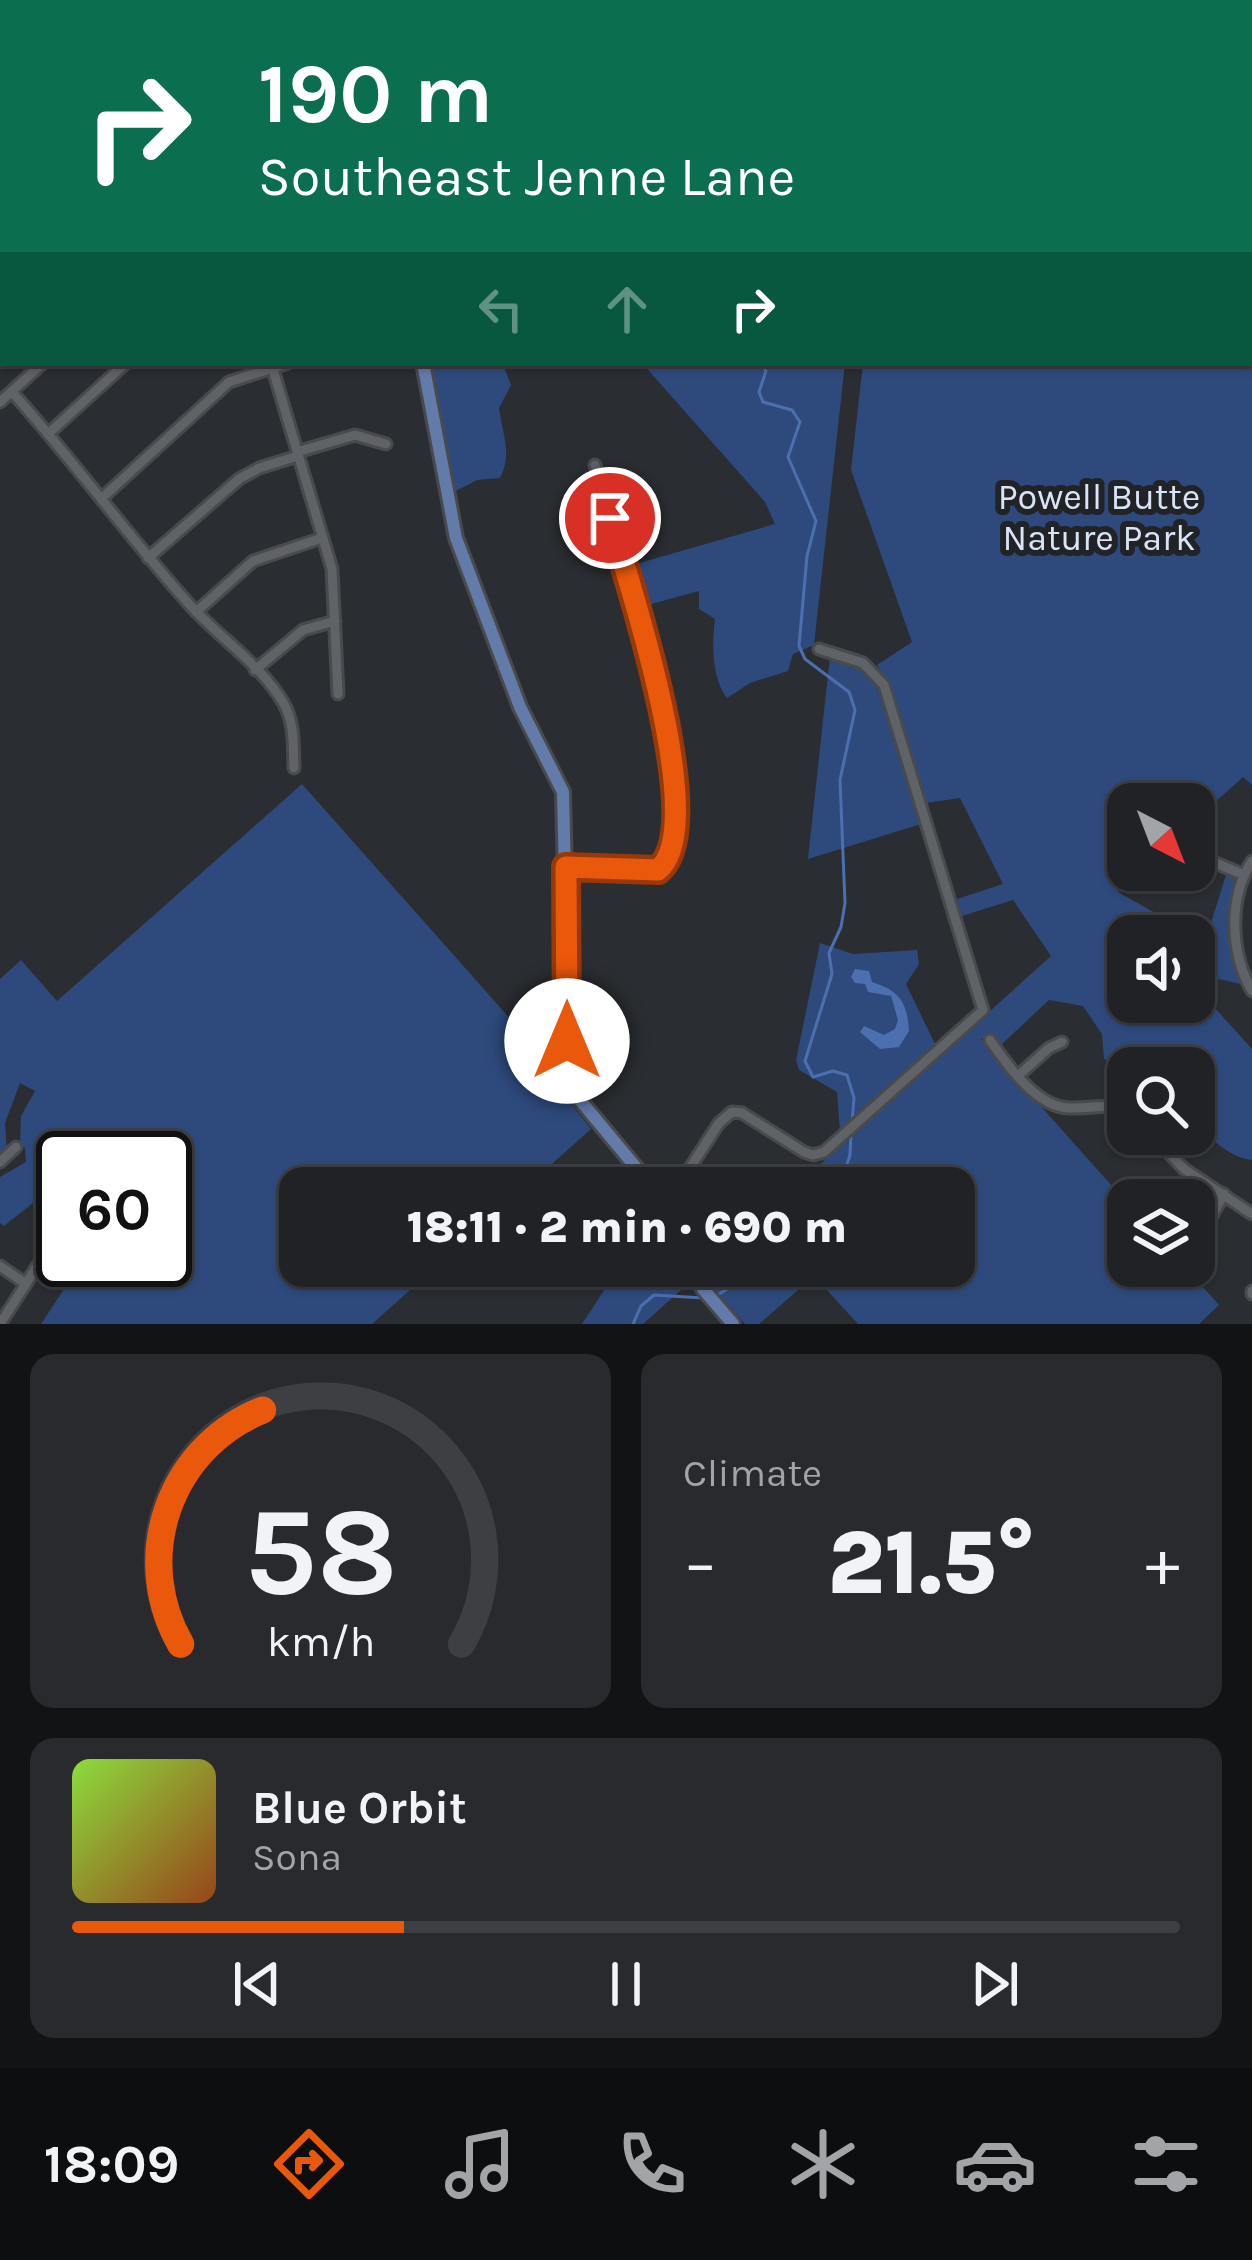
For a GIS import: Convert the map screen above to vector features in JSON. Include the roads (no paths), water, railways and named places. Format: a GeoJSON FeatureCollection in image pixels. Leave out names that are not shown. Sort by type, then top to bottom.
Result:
{"type":"FeatureCollection","features":[{"type":"Feature","properties":{"kind":"main road"},"geometry":{"type":"LineString","coordinates":[[424,366],[456,538],[520,706],[562,786],[570,1088],[636,1167]]}},
{"type":"Feature","properties":{"kind":"main road"},"geometry":{"type":"LineString","coordinates":[[702,1287],[729,1319]]}},
{"type":"Feature","properties":{"kind":"street"},"geometry":{"type":"LineString","coordinates":[[0,402],[41,366]]}},
{"type":"Feature","properties":{"kind":"street"},"geometry":{"type":"LineString","coordinates":[[49,433],[123,366]]}},
{"type":"Feature","properties":{"kind":"street"},"geometry":{"type":"LineString","coordinates":[[102,498],[229,382],[269,366]]}},
{"type":"Feature","properties":{"kind":"street"},"geometry":{"type":"LineString","coordinates":[[271,366],[334,579],[338,694]]}},
{"type":"Feature","properties":{"kind":"street"},"geometry":{"type":"LineString","coordinates":[[12,392],[148,558],[255,670],[287,711],[294,768]]}},
{"type":"Feature","properties":{"kind":"street"},"geometry":{"type":"LineString","coordinates":[[148,558],[238,479],[259,468],[355,435],[386,444]]}},
{"type":"Feature","properties":{"kind":"street"},"geometry":{"type":"LineString","coordinates":[[566,867],[658,870],[669,860],[672,842],[669,729],[595,465]]}},
{"type":"Feature","properties":{"kind":"street"},"geometry":{"type":"LineString","coordinates":[[196,612],[254,561],[322,538]]}},
{"type":"Feature","properties":{"kind":"street"},"geometry":{"type":"LineString","coordinates":[[255,670],[302,630],[335,620]]}},
{"type":"Feature","properties":{"kind":"street"},"geometry":{"type":"LineString","coordinates":[[692,1167],[730,1112],[742,1113],[813,1155],[824,1152],[983,1009],[886,690],[863,663],[819,649]]}},
{"type":"Feature","properties":{"kind":"street"},"geometry":{"type":"LineString","coordinates":[[1252,861],[1237,898],[1235,932],[1252,991]]}},
{"type":"Feature","properties":{"kind":"street"},"geometry":{"type":"LineString","coordinates":[[1215,863],[1244,875]]}},
{"type":"Feature","properties":{"kind":"street"},"geometry":{"type":"LineString","coordinates":[[990,1040],[1039,1096],[1056,1106],[1107,1106]]}},
{"type":"Feature","properties":{"kind":"street"},"geometry":{"type":"LineString","coordinates":[[1019,1075],[1062,1042]]}},
{"type":"Feature","properties":{"kind":"street"},"geometry":{"type":"LineString","coordinates":[[0,1162],[16,1147]]}},
{"type":"Feature","properties":{"kind":"street"},"geometry":{"type":"LineString","coordinates":[[1171,1155],[1184,1169],[1251,1210]]}},
{"type":"Feature","properties":{"kind":"street"},"geometry":{"type":"LineString","coordinates":[[1215,1207],[1224,1194]]}},
{"type":"Feature","properties":{"kind":"street"},"geometry":{"type":"LineString","coordinates":[[0,1266],[26,1283]]}},
{"type":"Feature","properties":{"kind":"street"},"geometry":{"type":"LineString","coordinates":[[0,1324],[36,1268]]}},
{"type":"Feature","properties":{"kind":"waterway"},"geometry":{"type":"LineString","coordinates":[[763,366],[766,371],[759,392],[763,402],[792,410],[800,422],[788,457],[816,521],[807,556],[799,646],[805,659],[849,692],[855,710],[840,780],[845,903],[829,953],[832,974],[805,1061],[813,1077],[833,1071],[847,1075],[854,1098],[852,1122]]}},
{"type":"Feature","properties":{"kind":"waterway"},"geometry":{"type":"LineString","coordinates":[[846,1167],[851,1132]]}},
{"type":"Feature","properties":{"kind":"waterway"},"geometry":{"type":"LineString","coordinates":[[714,1297],[730,1287]]}},
{"type":"Feature","properties":{"kind":"waterway"},"geometry":{"type":"LineString","coordinates":[[633,1324],[641,1306],[654,1295],[704,1298]]}},
{"type":"Feature","properties":{"kind":"park label","name":"Powell Butte Nature Park"},"geometry":{"type":"Point","coordinates":[1099,516]}}]}
